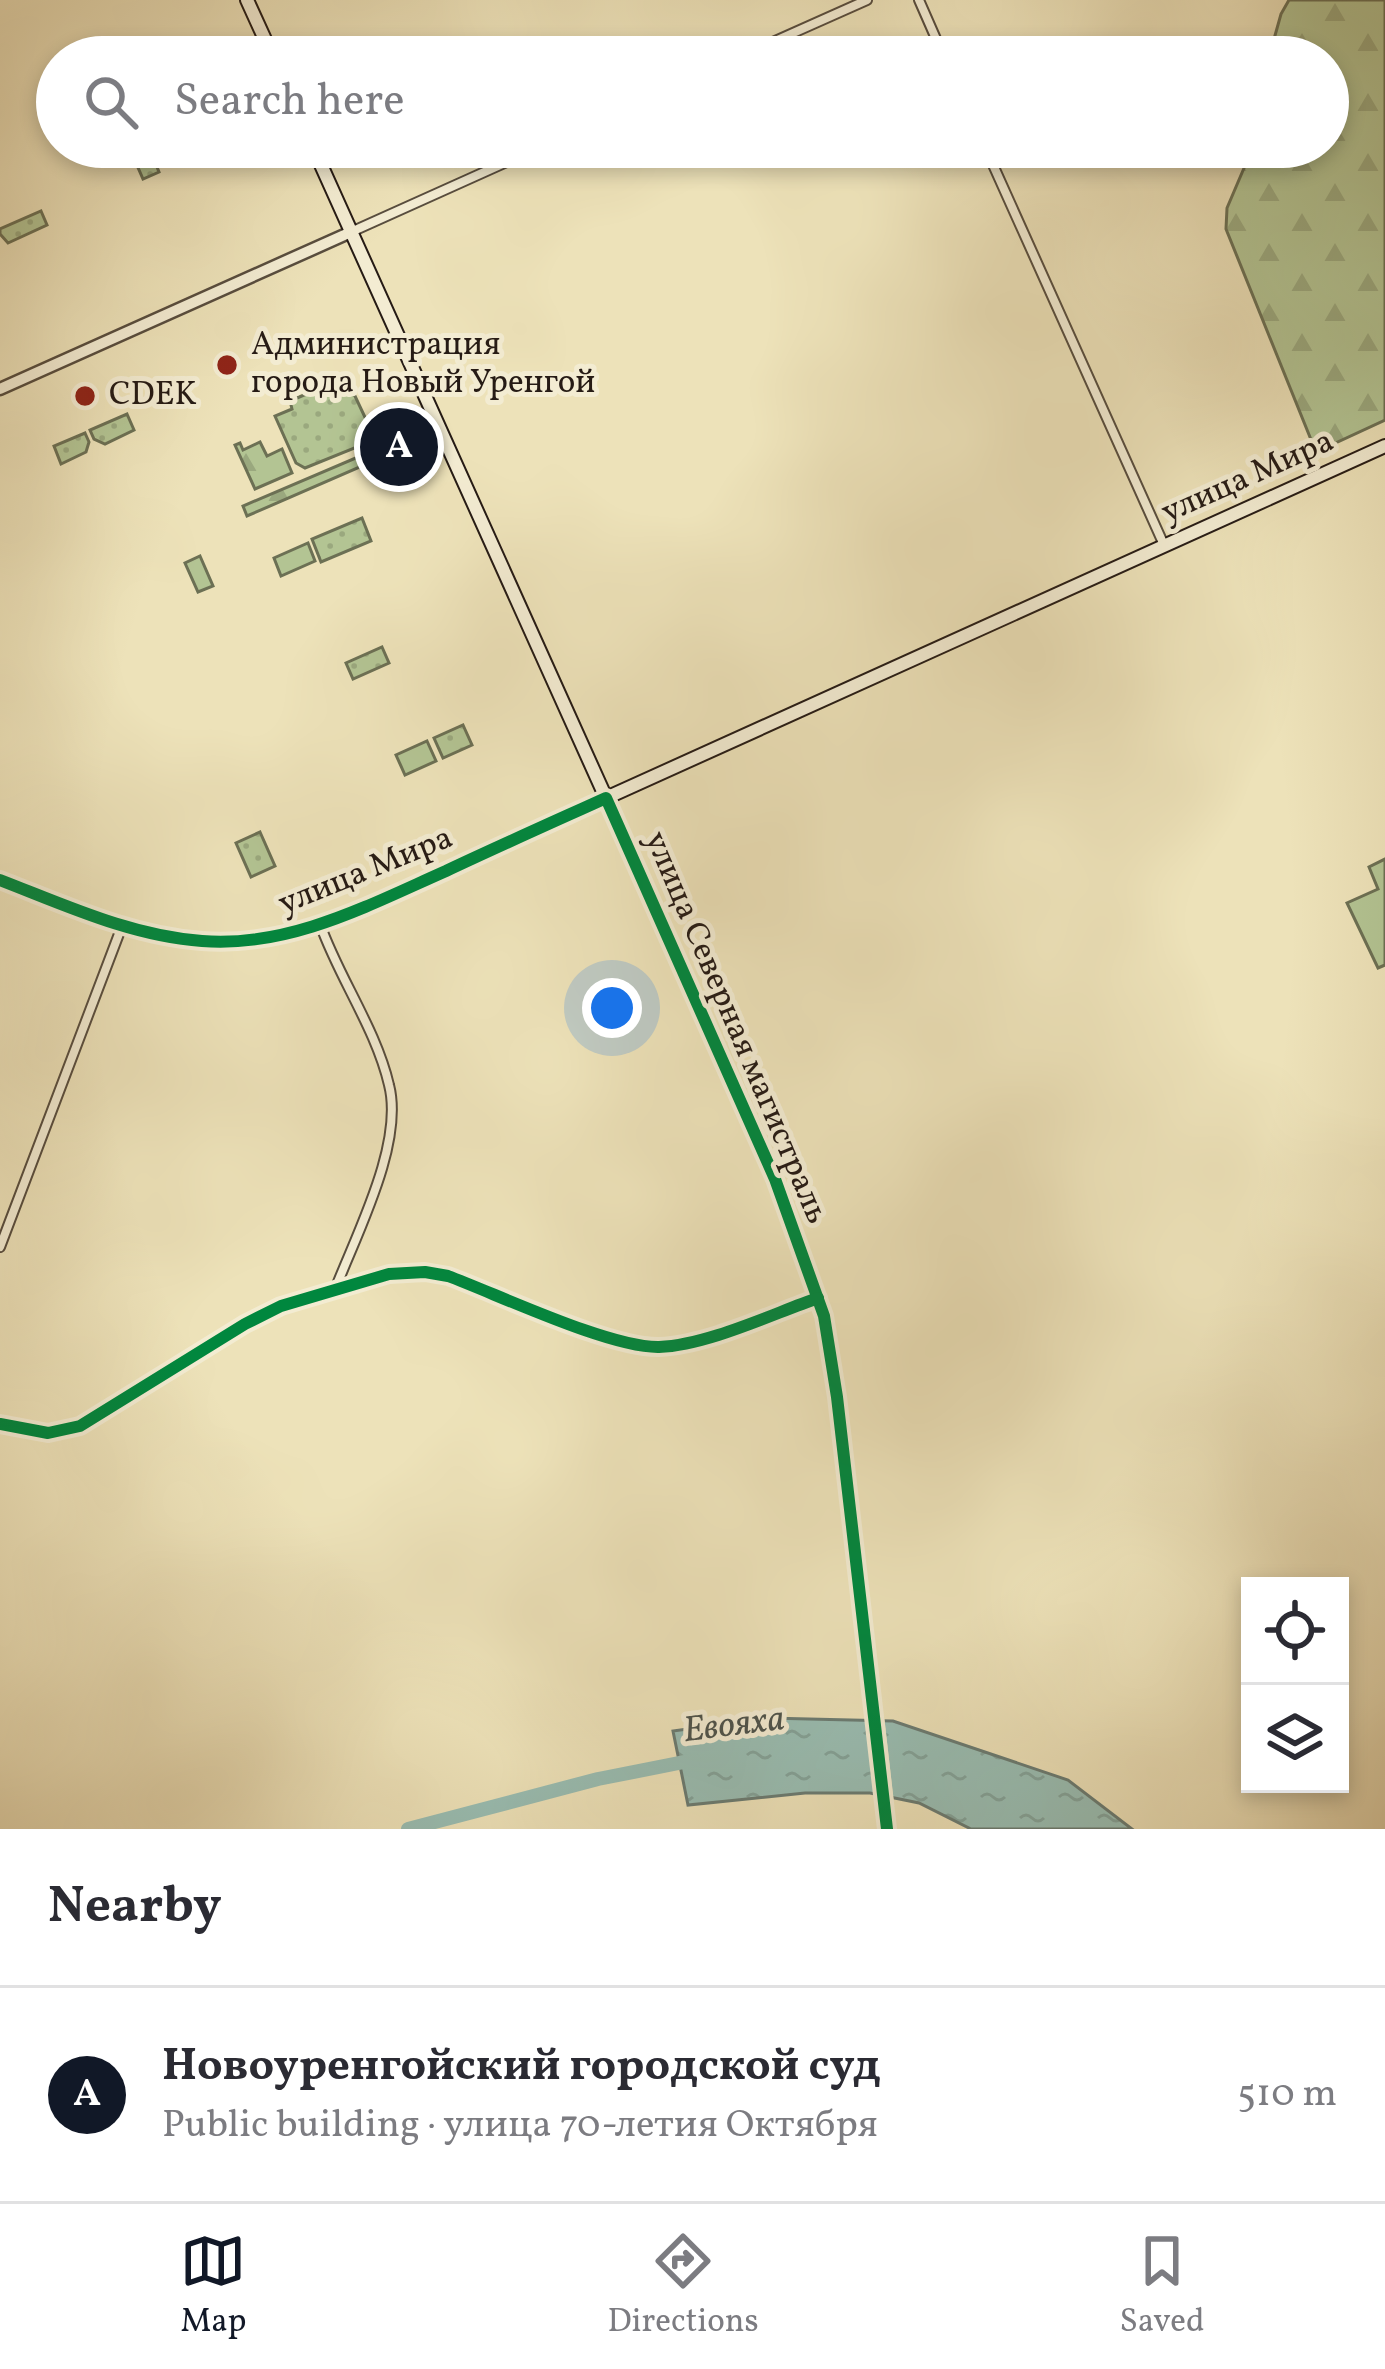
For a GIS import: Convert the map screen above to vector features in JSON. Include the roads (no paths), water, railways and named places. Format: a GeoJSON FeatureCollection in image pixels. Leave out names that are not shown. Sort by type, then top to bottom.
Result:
{"type":"FeatureCollection","features":[{"type":"Feature","properties":{"kind":"main road"},"geometry":{"type":"LineString","coordinates":[[248,0],[264,36]]}},
{"type":"Feature","properties":{"kind":"main road"},"geometry":{"type":"LineString","coordinates":[[322,168],[605,798]]}},
{"type":"Feature","properties":{"kind":"main road","name":"улица Мира"},"geometry":{"type":"LineString","coordinates":[[605,798],[1385,446]]}},
{"type":"Feature","properties":{"kind":"street"},"geometry":{"type":"LineString","coordinates":[[787,36],[867,0]]}},
{"type":"Feature","properties":{"kind":"street"},"geometry":{"type":"LineString","coordinates":[[919,0],[935,36]]}},
{"type":"Feature","properties":{"kind":"street"},"geometry":{"type":"LineString","coordinates":[[0,388],[493,168]]}},
{"type":"Feature","properties":{"kind":"street"},"geometry":{"type":"LineString","coordinates":[[994,168],[1164,545]]}},
{"type":"Feature","properties":{"kind":"street","name":"улица Мира"},"geometry":{"type":"LineString","coordinates":[[0,880],[122,926],[167,937],[230,942],[277,936],[320,924],[605,798]]}},
{"type":"Feature","properties":{"kind":"street","name":"улица Северная магистраль"},"geometry":{"type":"LineString","coordinates":[[605,798],[776,1178],[818,1298],[833,1364],[887,1829]]}},
{"type":"Feature","properties":{"kind":"street"},"geometry":{"type":"LineString","coordinates":[[320,924],[385,1071],[392,1104],[379,1173],[335,1288]]}},
{"type":"Feature","properties":{"kind":"street"},"geometry":{"type":"LineString","coordinates":[[0,1247],[122,926]]}},
{"type":"Feature","properties":{"kind":"street"},"geometry":{"type":"LineString","coordinates":[[0,1424],[48,1433],[80,1426],[262,1315],[389,1274],[436,1273],[619,1340],[653,1347],[689,1342],[818,1298]]}},
{"type":"Feature","properties":{"kind":"water"},"geometry":{"type":"Polygon","coordinates":[[[767,1718],[893,1721],[1068,1780],[1132,1829],[971,1829],[919,1803],[870,1793],[805,1793],[688,1805],[673,1731],[767,1718]]]}},
{"type":"Feature","properties":{"kind":"waterway","name":"Евояха"},"geometry":{"type":"LineString","coordinates":[[408,1829],[598,1779],[694,1760]]}},
{"type":"Feature","properties":{"kind":"place","name":"Администрация города Новый Уренгой"},"geometry":{"type":"Point","coordinates":[227,365]}},
{"type":"Feature","properties":{"kind":"place","name":"CDEK"},"geometry":{"type":"Point","coordinates":[85,396]}},
{"type":"Feature","properties":{"kind":"place","name":"Новоуренгойский городской суд"},"geometry":{"type":"Point","coordinates":[399,447]}}]}
